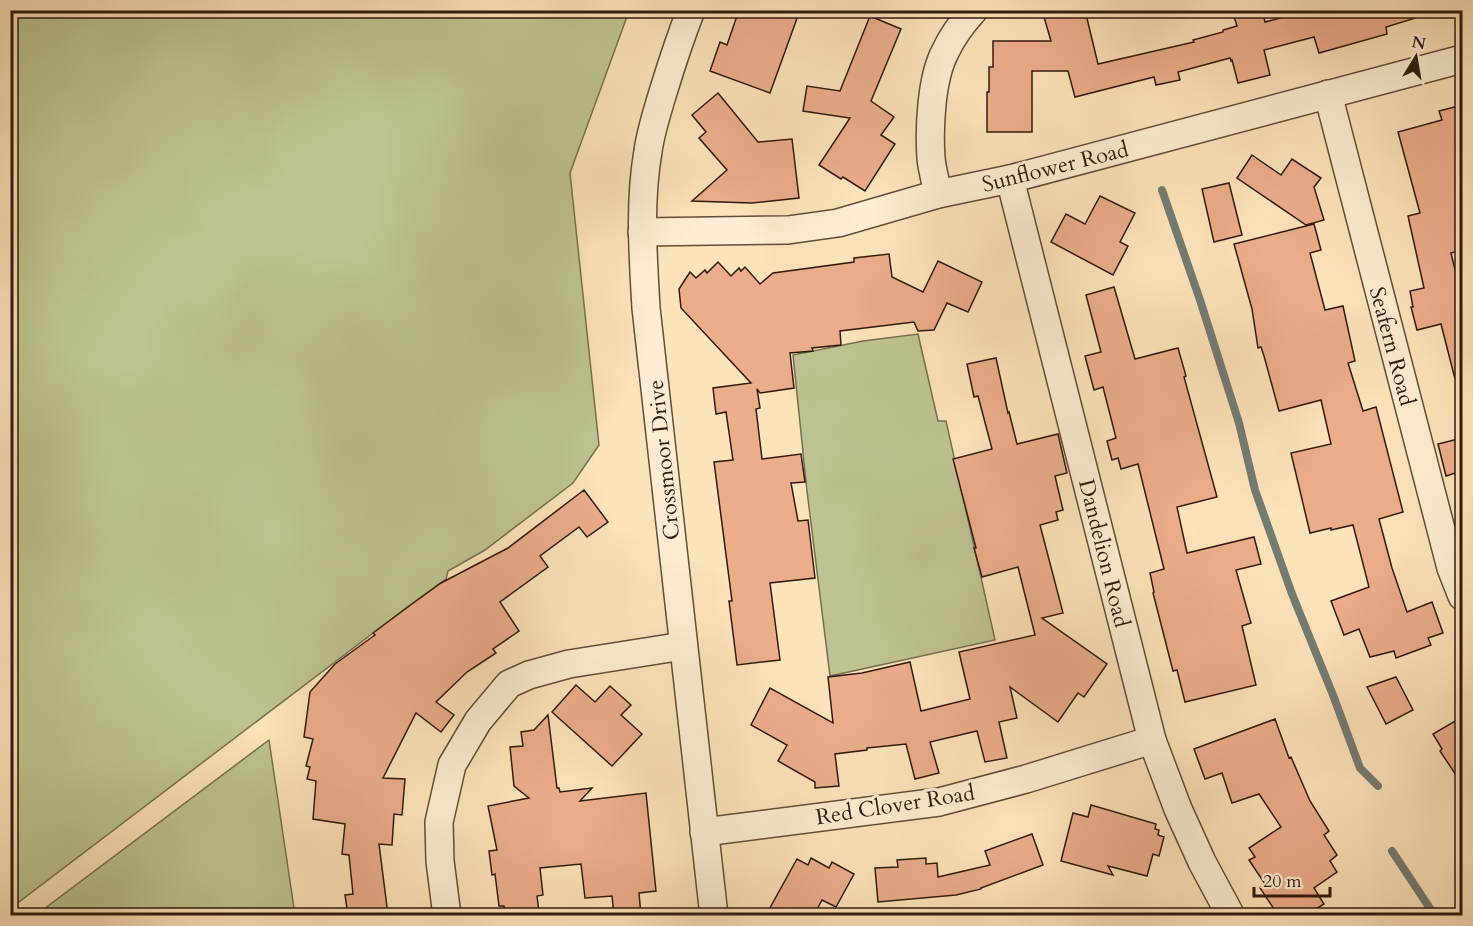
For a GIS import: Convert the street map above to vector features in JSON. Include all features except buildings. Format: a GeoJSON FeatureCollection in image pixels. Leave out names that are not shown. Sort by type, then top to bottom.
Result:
{"type":"FeatureCollection","features":[{"type":"Feature","properties":{"kind":"street","name":"Crossmoor Drive"},"geometry":{"type":"LineString","coordinates":[[691,10],[665,86],[648,150],[642,232],[646,308],[714,915]]}},
{"type":"Feature","properties":{"kind":"street"},"geometry":{"type":"LineString","coordinates":[[938,194],[931,158],[934,85],[944,54],[962,23],[974,10]]}},
{"type":"Feature","properties":{"kind":"street","name":"Sunflower Road"},"geometry":{"type":"LineString","coordinates":[[642,232],[788,230],[838,223],[938,194],[1010,179],[1462,59]]}},
{"type":"Feature","properties":{"kind":"street","name":"Seafern Road"},"geometry":{"type":"LineString","coordinates":[[1328,94],[1448,556],[1462,596]]}},
{"type":"Feature","properties":{"kind":"street","name":"Dandelion Road"},"geometry":{"type":"LineString","coordinates":[[1010,179],[1152,740],[1202,862],[1231,915]]}},
{"type":"Feature","properties":{"kind":"street"},"geometry":{"type":"LineString","coordinates":[[447,915],[440,861],[439,822],[452,765],[478,721],[509,684],[529,675],[569,664],[683,646]]}},
{"type":"Feature","properties":{"kind":"street","name":"Red Clover Road"},"geometry":{"type":"LineString","coordinates":[[704,832],[939,802],[1026,779],[1152,740]]}},
{"type":"Feature","properties":{"kind":"green space"},"geometry":{"type":"Polygon","coordinates":[[[11,11],[629,11],[570,173],[599,445],[573,483],[485,550],[448,571],[446,579],[11,908],[11,11]]]}},
{"type":"Feature","properties":{"kind":"green space"},"geometry":{"type":"Polygon","coordinates":[[[918,334],[938,421],[946,421],[995,640],[830,676],[793,355],[863,341],[918,334]]]}},
{"type":"Feature","properties":{"kind":"green space"},"geometry":{"type":"Polygon","coordinates":[[[269,740],[295,915],[36,915],[269,740]]]}},
{"type":"Feature","properties":{"kind":"waterway"},"geometry":{"type":"LineString","coordinates":[[1162,190],[1239,423],[1255,490],[1292,594],[1360,768],[1378,786]]}},
{"type":"Feature","properties":{"kind":"waterway"},"geometry":{"type":"LineString","coordinates":[[1392,851],[1435,916]]}}]}
